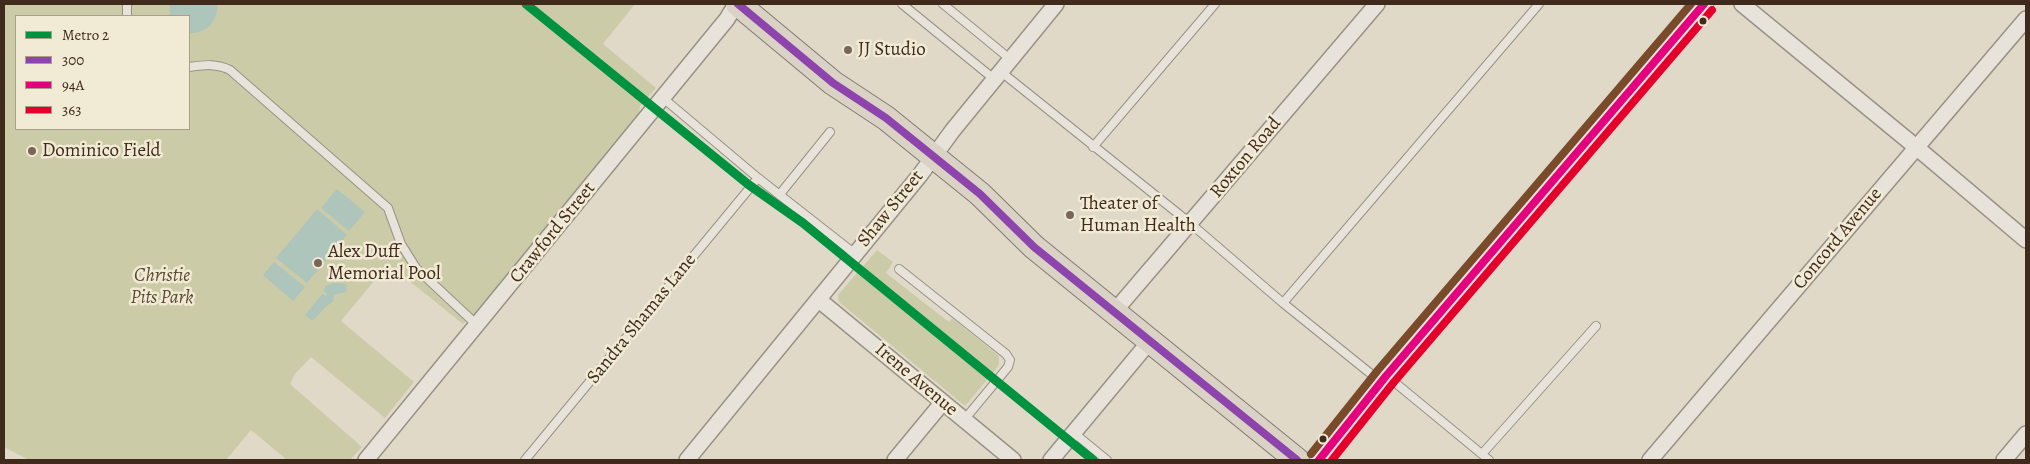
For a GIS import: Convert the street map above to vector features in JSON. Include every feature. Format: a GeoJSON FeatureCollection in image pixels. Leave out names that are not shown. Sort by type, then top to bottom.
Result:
{"type":"FeatureCollection","features":[{"type":"Feature","properties":{"kind":"main road"},"geometry":{"type":"LineString","coordinates":[[737,4],[833,83],[886,118],[980,194],[1034,247],[1296,460]]}},
{"type":"Feature","properties":{"kind":"street","name":"Crawford Street"},"geometry":{"type":"LineString","coordinates":[[366,460],[663,98],[737,4]]}},
{"type":"Feature","properties":{"kind":"street","name":"Shaw Street"},"geometry":{"type":"LineString","coordinates":[[687,460],[819,300],[1001,70],[1056,4]]}},
{"type":"Feature","properties":{"kind":"street","name":"Roxton Road"},"geometry":{"type":"LineString","coordinates":[[1114,312],[1377,4]]}},
{"type":"Feature","properties":{"kind":"street"},"geometry":{"type":"LineString","coordinates":[[1318,460],[1384,379],[1704,4]]}},
{"type":"Feature","properties":{"kind":"street"},"geometry":{"type":"LineString","coordinates":[[1742,4],[2026,240]]}},
{"type":"Feature","properties":{"kind":"street","name":"Concord Avenue"},"geometry":{"type":"LineString","coordinates":[[1650,460],[2026,19]]}},
{"type":"Feature","properties":{"kind":"street","name":"Irene Avenue"},"geometry":{"type":"LineString","coordinates":[[819,300],[1013,460]]}},
{"type":"Feature","properties":{"kind":"street"},"geometry":{"type":"LineString","coordinates":[[1051,460],[1150,341]]}},
{"type":"Feature","properties":{"kind":"street"},"geometry":{"type":"LineString","coordinates":[[895,460],[942,402]]}},
{"type":"Feature","properties":{"kind":"street"},"geometry":{"type":"LineString","coordinates":[[2004,460],[2026,434]]}},
{"type":"Feature","properties":{"kind":"lane"},"geometry":{"type":"LineString","coordinates":[[902,4],[1001,70],[1093,147],[1190,223],[1283,303],[1489,460]]}},
{"type":"Feature","properties":{"kind":"lane"},"geometry":{"type":"LineString","coordinates":[[943,4],[1001,70]]}},
{"type":"Feature","properties":{"kind":"lane"},"geometry":{"type":"LineString","coordinates":[[1093,147],[1215,4]]}},
{"type":"Feature","properties":{"kind":"lane"},"geometry":{"type":"LineString","coordinates":[[1283,303],[1539,4]]}},
{"type":"Feature","properties":{"kind":"lane"},"geometry":{"type":"LineString","coordinates":[[190,67],[221,65],[230,70],[388,208],[401,244],[416,268],[477,325]]}},
{"type":"Feature","properties":{"kind":"lane"},"geometry":{"type":"LineString","coordinates":[[663,98],[758,178],[855,254]]}},
{"type":"Feature","properties":{"kind":"lane"},"geometry":{"type":"LineString","coordinates":[[780,194],[830,132]]}},
{"type":"Feature","properties":{"kind":"lane","name":"Sandra Shamas Lane"},"geometry":{"type":"LineString","coordinates":[[525,460],[758,178]]}},
{"type":"Feature","properties":{"kind":"lane"},"geometry":{"type":"LineString","coordinates":[[899,269],[1006,354],[1010,360],[1008,367],[964,420]]}},
{"type":"Feature","properties":{"kind":"lane"},"geometry":{"type":"LineString","coordinates":[[1482,454],[1596,326]]}},
{"type":"Feature","properties":{"kind":"lane"},"geometry":{"type":"LineString","coordinates":[[1074,433],[1107,460]]}},
{"type":"Feature","properties":{"kind":"green space","name":"Christie Pits Park"},"geometry":{"type":"Polygon","coordinates":[[[4,4],[635,4],[603,44],[656,88],[640,106],[639,115],[477,313],[463,324],[388,264],[341,321],[414,382],[385,418],[311,357],[295,374],[290,384],[362,447],[350,460],[287,460],[251,430],[226,460],[29,460],[4,447],[4,4]]]}},
{"type":"Feature","properties":{"kind":"green space"},"geometry":{"type":"Polygon","coordinates":[[[877,250],[893,262],[886,273],[949,322],[952,318],[999,356],[997,368],[965,406],[839,302],[838,295],[877,250]]]}},
{"type":"Feature","properties":{"kind":"shaded area"},"geometry":{"type":"Polygon","coordinates":[[[169,4],[217,4],[214,21],[206,29],[195,33],[190,33],[190,15],[170,15],[169,4]]]}},
{"type":"Feature","properties":{"kind":"shaded area"},"geometry":{"type":"Polygon","coordinates":[[[337,189],[365,212],[349,231],[321,208],[337,189]]]}},
{"type":"Feature","properties":{"kind":"shaded area"},"geometry":{"type":"Polygon","coordinates":[[[317,209],[347,235],[307,283],[276,258],[317,209]]]}},
{"type":"Feature","properties":{"kind":"shaded area"},"geometry":{"type":"Polygon","coordinates":[[[274,262],[305,287],[293,301],[263,275],[274,262]]]}},
{"type":"Feature","properties":{"kind":"shaded area"},"geometry":{"type":"Polygon","coordinates":[[[334,283],[346,284],[346,292],[334,295],[333,302],[312,321],[305,315],[322,294],[326,296],[325,286],[334,283]]]}},
{"type":"Feature","properties":{"kind":"metro line","name":"2"},"geometry":{"type":"LineString","coordinates":[[526,4],[749,185],[803,223],[1093,460]]}},
{"type":"Feature","properties":{"kind":"transit line","name":"300"},"geometry":{"type":"LineString","coordinates":[[738,4],[833,83],[886,118],[980,194],[1034,247],[1297,460]]}},
{"type":"Feature","properties":{"kind":"transit line"},"geometry":{"type":"LineString","coordinates":[[1311,454],[1378,370],[1691,4]]}},
{"type":"Feature","properties":{"kind":"transit line","name":"94A"},"geometry":{"type":"LineString","coordinates":[[1319,460],[1386,376],[1704,4]]}},
{"type":"Feature","properties":{"kind":"transit line","name":"363"},"geometry":{"type":"LineString","coordinates":[[1332,460],[1394,382],[1712,10]]}},
{"type":"Feature","properties":{"kind":"place","name":"JJ Studio"},"geometry":{"type":"Point","coordinates":[848,50]}},
{"type":"Feature","properties":{"kind":"place","name":"Dominico Field"},"geometry":{"type":"Point","coordinates":[32,151]}},
{"type":"Feature","properties":{"kind":"place","name":"Theater of Human Health"},"geometry":{"type":"Point","coordinates":[1070,215]}},
{"type":"Feature","properties":{"kind":"place","name":"Alex Duff Memorial Pool"},"geometry":{"type":"Point","coordinates":[318,263]}}]}
